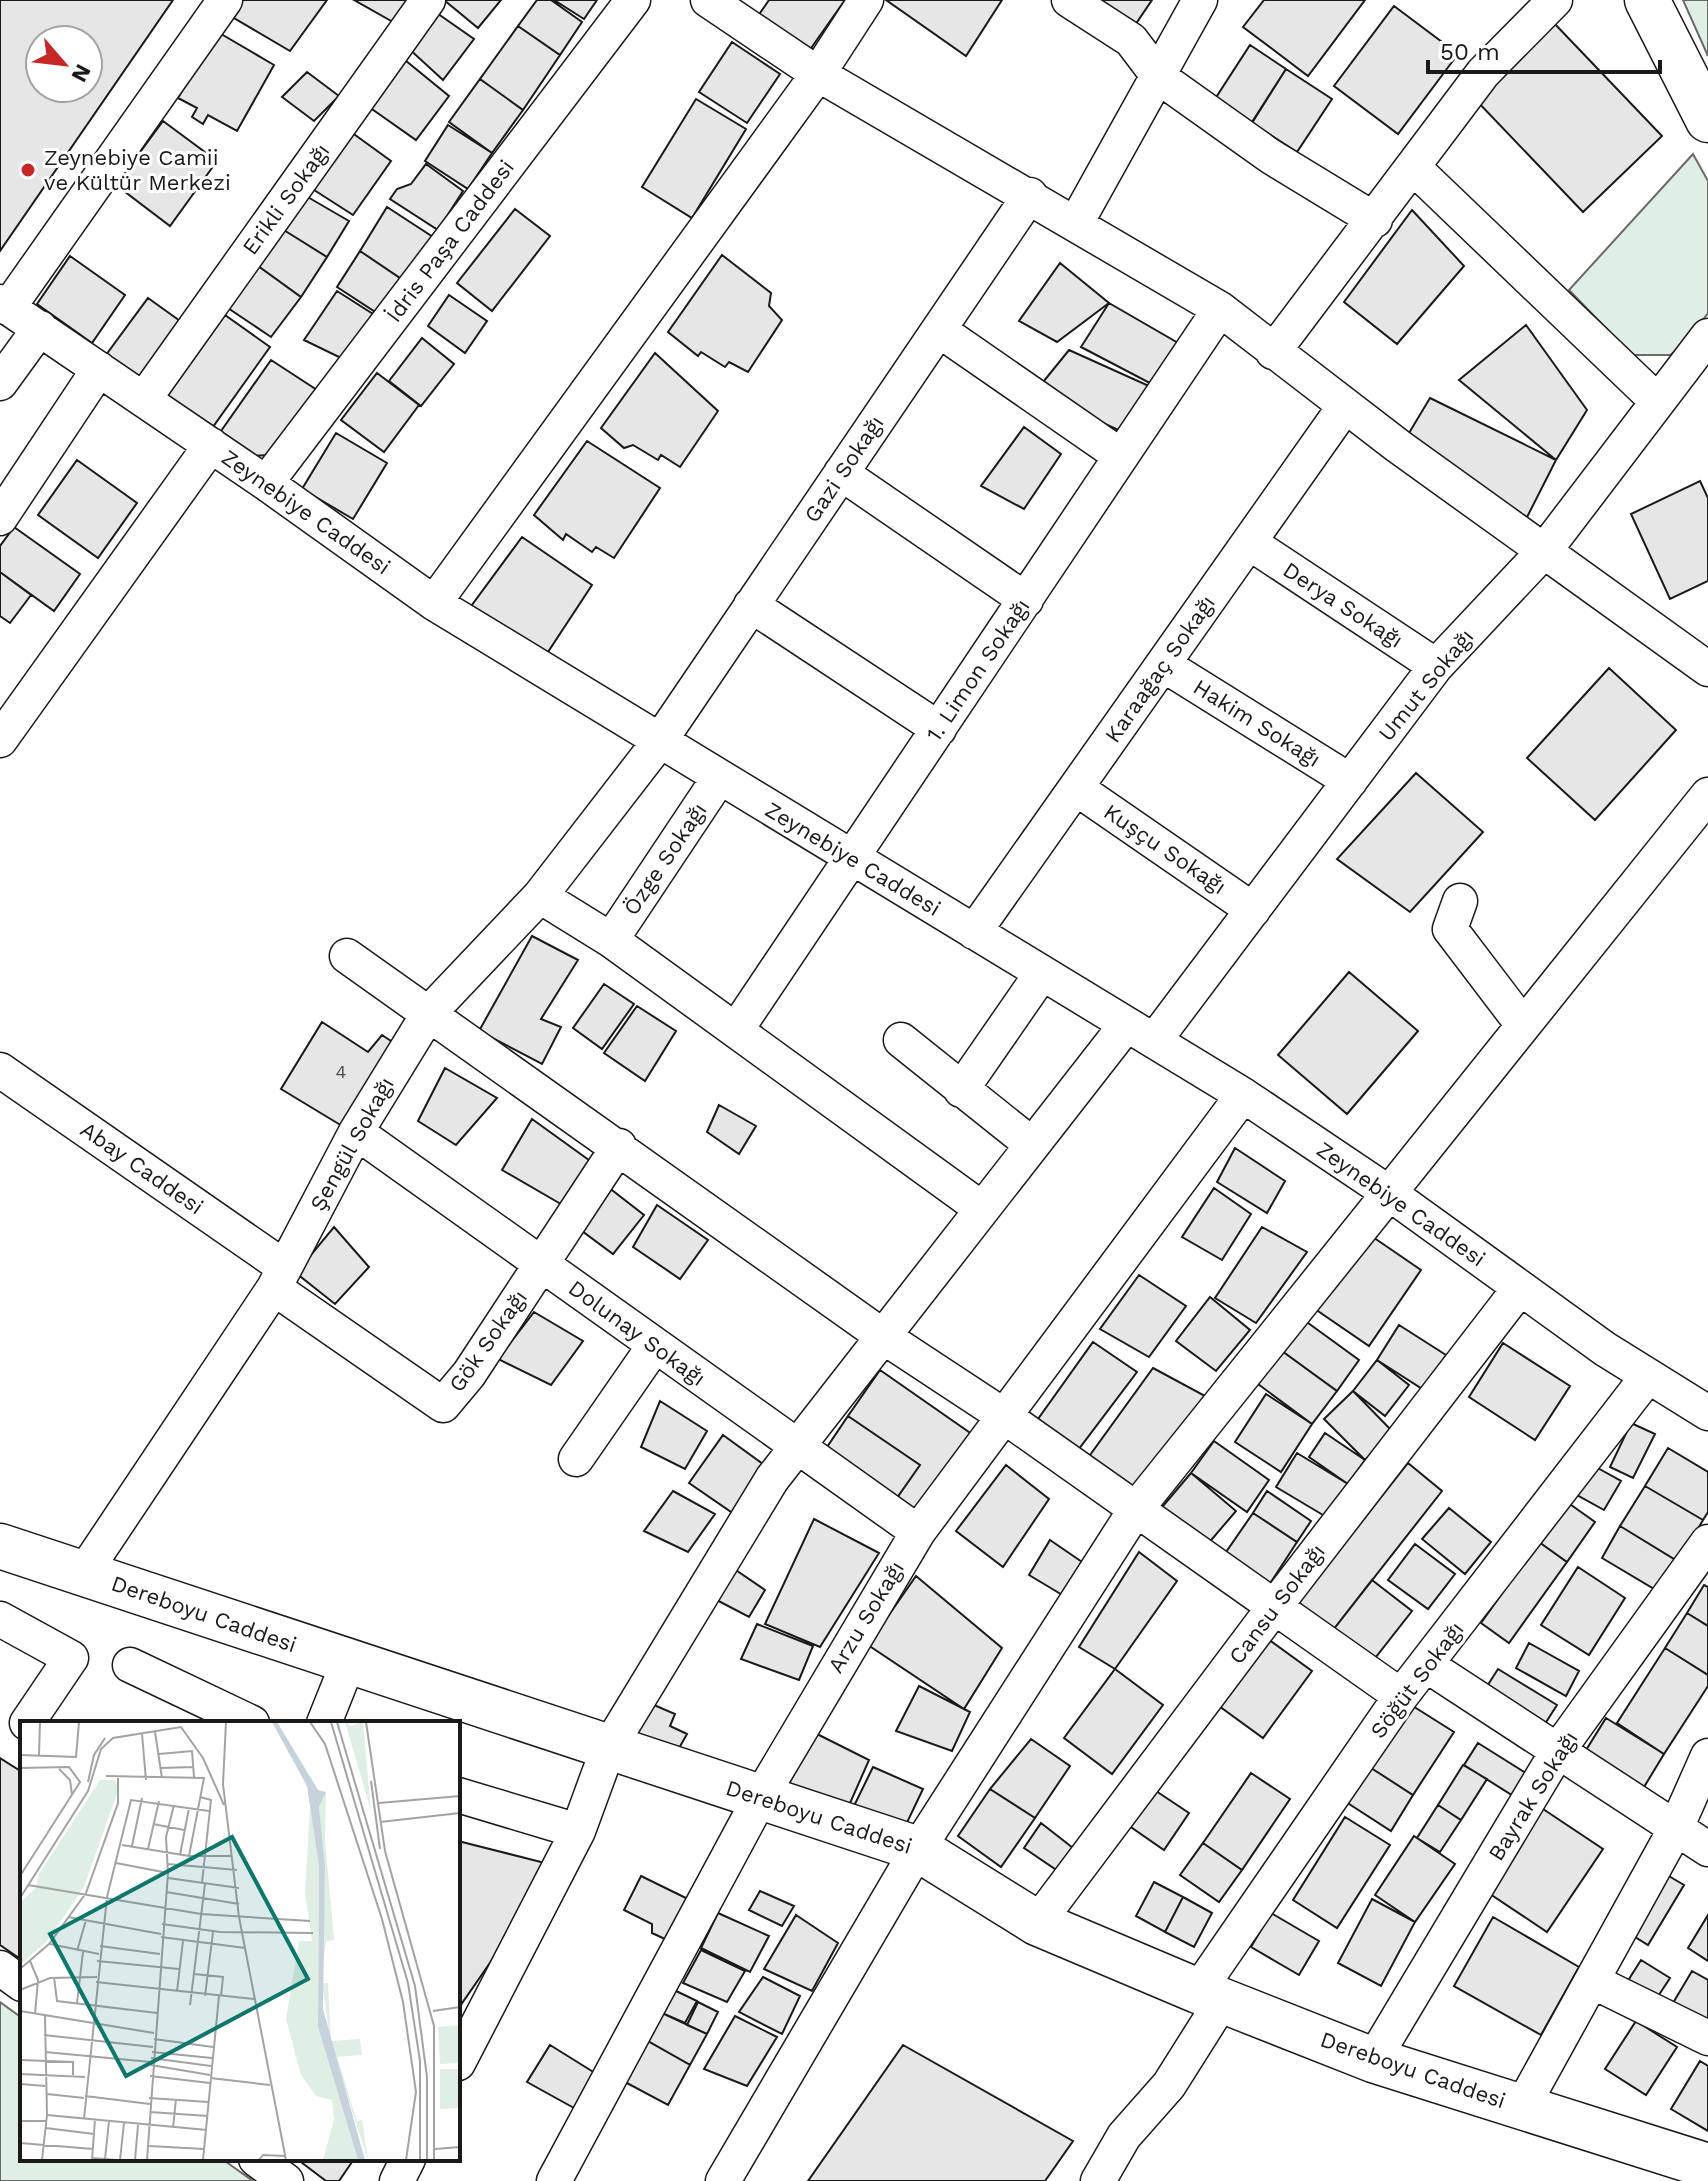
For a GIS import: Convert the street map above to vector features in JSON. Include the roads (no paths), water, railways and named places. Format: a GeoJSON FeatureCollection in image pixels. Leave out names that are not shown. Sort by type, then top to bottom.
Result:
{"type":"FeatureCollection","features":[{"type":"Feature","properties":{"kind":"main road"},"geometry":{"type":"LineString","coordinates":[[1647,0],[1708,120]]}},
{"type":"Feature","properties":{"kind":"main road","name":"Dereboyu Caddesi"},"geometry":{"type":"LineString","coordinates":[[0,1546],[918,1849],[1037,1923],[1210,1996],[1373,2060],[1708,2166]]}},
{"type":"Feature","properties":{"kind":"street"},"geometry":{"type":"LineString","coordinates":[[4,305],[225,0]]}},
{"type":"Feature","properties":{"kind":"street","name":"Erikli Sokağı"},"geometry":{"type":"LineString","coordinates":[[144,399],[428,0]]}},
{"type":"Feature","properties":{"kind":"street","name":"İdris Paşa Caddesi"},"geometry":{"type":"LineString","coordinates":[[266,483],[633,0]]}},
{"type":"Feature","properties":{"kind":"street"},"geometry":{"type":"LineString","coordinates":[[708,0],[818,74],[1030,195],[1220,309],[1508,527],[1545,550],[1708,669]]}},
{"type":"Feature","properties":{"kind":"street"},"geometry":{"type":"LineString","coordinates":[[434,603],[818,74],[866,0]]}},
{"type":"Feature","properties":{"kind":"street"},"geometry":{"type":"LineString","coordinates":[[1069,0],[1131,40],[1159,77],[1270,156],[1375,220]]}},
{"type":"Feature","properties":{"kind":"street"},"geometry":{"type":"LineString","coordinates":[[1076,223],[1200,0]]}},
{"type":"Feature","properties":{"kind":"street"},"geometry":{"type":"LineString","coordinates":[[1273,352],[1483,73],[1555,0]]}},
{"type":"Feature","properties":{"kind":"street"},"geometry":{"type":"LineString","coordinates":[[1414,168],[1656,400]]}},
{"type":"Feature","properties":{"kind":"street","name":"Gazi Sokağı"},"geometry":{"type":"LineString","coordinates":[[659,742],[1030,195]]}},
{"type":"Feature","properties":{"kind":"street","name":"Zeynebiye Caddesi"},"geometry":{"type":"LineString","coordinates":[[4,305],[266,483],[434,603],[1243,1095],[1389,1193],[1648,1376],[1702,1399]]}},
{"type":"Feature","properties":{"kind":"street","name":"1. Limon Sokağı"},"geometry":{"type":"LineString","coordinates":[[736,1030],[1220,309]]}},
{"type":"Feature","properties":{"kind":"street"},"geometry":{"type":"LineString","coordinates":[[0,383],[40,328]]}},
{"type":"Feature","properties":{"kind":"street"},"geometry":{"type":"LineString","coordinates":[[939,330],[1121,456]]}},
{"type":"Feature","properties":{"kind":"street","name":"Umut Sokağı"},"geometry":{"type":"LineString","coordinates":[[460,2059],[578,1831],[608,1749],[794,1447],[884,1337],[1031,1144],[1140,1033],[1253,910],[1436,666],[1545,550],[1656,400],[1708,336]]}},
{"type":"Feature","properties":{"kind":"street"},"geometry":{"type":"LineString","coordinates":[[0,518],[99,369]]}},
{"type":"Feature","properties":{"kind":"street","name":"Karaağaç Sokağı"},"geometry":{"type":"LineString","coordinates":[[974,932],[1345,406]]}},
{"type":"Feature","properties":{"kind":"street"},"geometry":{"type":"LineString","coordinates":[[0,740],[211,445]]}},
{"type":"Feature","properties":{"kind":"street"},"geometry":{"type":"LineString","coordinates":[[841,473],[1026,600]]}},
{"type":"Feature","properties":{"kind":"street","name":"Derya Sokağı"},"geometry":{"type":"LineString","coordinates":[[1250,543],[1436,666]]}},
{"type":"Feature","properties":{"kind":"street"},"geometry":{"type":"LineString","coordinates":[[751,605],[939,729]]}},
{"type":"Feature","properties":{"kind":"street","name":"Hakim Sokağı"},"geometry":{"type":"LineString","coordinates":[[1164,665],[1350,781]]}},
{"type":"Feature","properties":{"kind":"street","name":"Şengül Sokağı"},"geometry":{"type":"LineString","coordinates":[[83,1574],[279,1278],[356,1132],[429,1013],[540,896],[659,742]]}},
{"type":"Feature","properties":{"kind":"street","name":"Özge Sokağı"},"geometry":{"type":"LineString","coordinates":[[611,940],[719,778]]}},
{"type":"Feature","properties":{"kind":"street","name":"Kuşçu Sokağı"},"geometry":{"type":"LineString","coordinates":[[1076,788],[1253,910]]}},
{"type":"Feature","properties":{"kind":"street"},"geometry":{"type":"LineString","coordinates":[[723,2181],[918,1849],[1136,1509],[1708,795]]}},
{"type":"Feature","properties":{"kind":"street"},"geometry":{"type":"LineString","coordinates":[[540,896],[611,940],[982,1209]]}},
{"type":"Feature","properties":{"kind":"street"},"geometry":{"type":"LineString","coordinates":[[1460,901],[1450,929],[1523,1025]]}},
{"type":"Feature","properties":{"kind":"street"},"geometry":{"type":"LineString","coordinates":[[347,956],[619,1146],[884,1337],[1004,1416],[1401,1696]]}},
{"type":"Feature","properties":{"kind":"street"},"geometry":{"type":"LineString","coordinates":[[961,1090],[1042,973]]}},
{"type":"Feature","properties":{"kind":"street"},"geometry":{"type":"LineString","coordinates":[[901,1040],[1031,1144]]}},
{"type":"Feature","properties":{"kind":"street","name":"Abay Caddesi"},"geometry":{"type":"LineString","coordinates":[[0,1070],[279,1278]]}},
{"type":"Feature","properties":{"kind":"street","name":"Arzu Sokağı"},"geometry":{"type":"LineString","coordinates":[[554,2181],[760,1798],[918,1532],[1243,1095]]}},
{"type":"Feature","properties":{"kind":"street","name":"Dolunay Sokağı"},"geometry":{"type":"LineString","coordinates":[[356,1132],[794,1447],[918,1532]]}},
{"type":"Feature","properties":{"kind":"street","name":"Gök Sokağı"},"geometry":{"type":"LineString","coordinates":[[279,1278],[443,1405],[469,1374],[619,1146]]}},
{"type":"Feature","properties":{"kind":"street","name":"Cansu Sokağı"},"geometry":{"type":"LineString","coordinates":[[1037,1923],[1275,1606],[1520,1288]]}},
{"type":"Feature","properties":{"kind":"street"},"geometry":{"type":"LineString","coordinates":[[576,1459],[655,1345]]}},
{"type":"Feature","properties":{"kind":"street","name":"Söğüt Sokağı"},"geometry":{"type":"LineString","coordinates":[[1098,2181],[1124,2136],[1169,2085],[1210,1996],[1401,1696],[1428,1666],[1648,1376]]}},
{"type":"Feature","properties":{"kind":"street","name":"Bayrak Sokağı"},"geometry":{"type":"LineString","coordinates":[[1373,2060],[1559,1749],[1708,1542]]}},
{"type":"Feature","properties":{"kind":"street"},"geometry":{"type":"LineString","coordinates":[[0,1619],[71,1658],[28,1721]]}},
{"type":"Feature","properties":{"kind":"street"},"geometry":{"type":"LineString","coordinates":[[325,1721],[348,1663]]}},
{"type":"Feature","properties":{"kind":"street"},"geometry":{"type":"LineString","coordinates":[[130,1665],[248,1721]]}},
{"type":"Feature","properties":{"kind":"street"},"geometry":{"type":"LineString","coordinates":[[1428,1666],[1708,1849]]}},
{"type":"Feature","properties":{"kind":"street"},"geometry":{"type":"LineString","coordinates":[[1522,2107],[1676,1828],[1708,1756]]}},
{"type":"Feature","properties":{"kind":"street"},"geometry":{"type":"LineString","coordinates":[[460,1796],[578,1831]]}},
{"type":"Feature","properties":{"kind":"street"},"geometry":{"type":"LineString","coordinates":[[0,1968],[20,1983]]}},
{"type":"Feature","properties":{"kind":"street"},"geometry":{"type":"LineString","coordinates":[[1592,1981],[1708,2038]]}},
{"type":"Feature","properties":{"kind":"street"},"geometry":{"type":"LineString","coordinates":[[259,2161],[286,2181]]}},
{"type":"Feature","properties":{"kind":"street"},"geometry":{"type":"LineString","coordinates":[[397,2181],[407,2161]]}},
{"type":"Feature","properties":{"kind":"place","name":"Zeynebiye Camii ve Kültür Merkezi"},"geometry":{"type":"Point","coordinates":[28,170]}}]}
